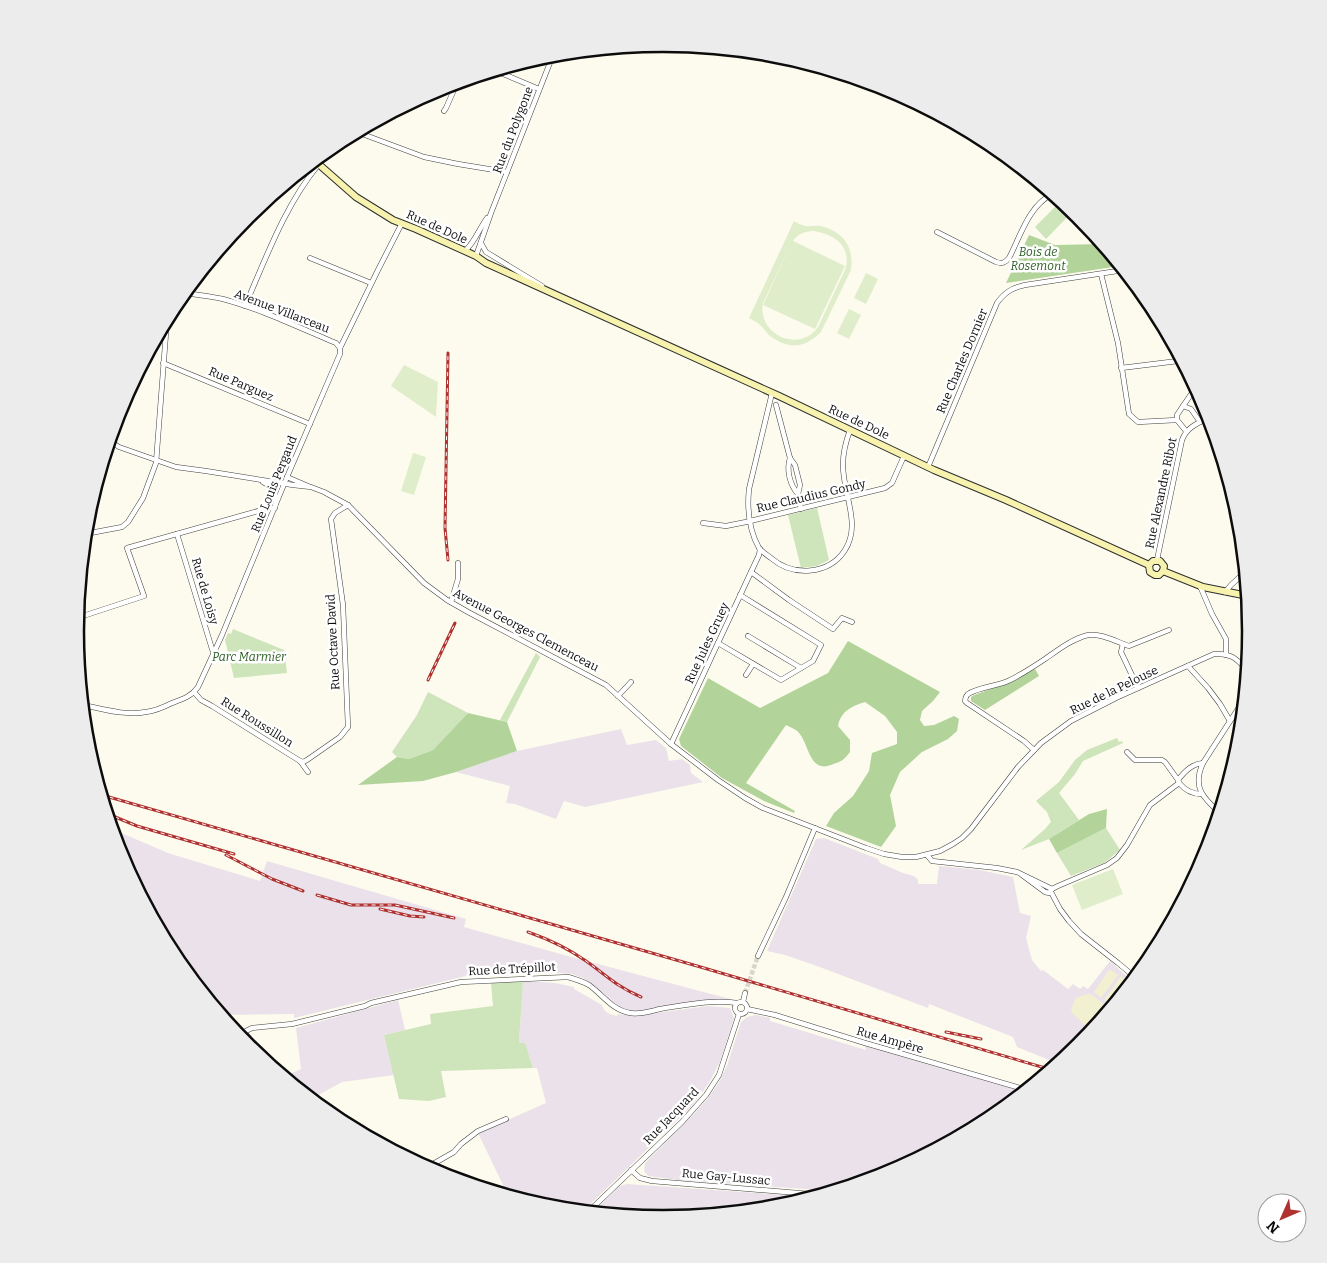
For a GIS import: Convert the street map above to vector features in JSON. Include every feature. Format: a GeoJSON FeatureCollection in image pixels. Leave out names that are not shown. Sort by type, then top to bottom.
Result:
{"type":"FeatureCollection","features":[{"type":"Feature","properties":{"kind":"main road","name":"Rue de Dole"},"geometry":{"type":"LineString","coordinates":[[321,165],[356,197],[393,220],[476,256],[486,263],[772,393],[928,467],[1149,565]]}},
{"type":"Feature","properties":{"kind":"main road"},"geometry":{"type":"LineString","coordinates":[[1158,560],[1163,564],[1164,571],[1159,575],[1154,575],[1149,570],[1149,565],[1152,561],[1158,560]]}},
{"type":"Feature","properties":{"kind":"main road"},"geometry":{"type":"LineString","coordinates":[[1164,571],[1200,586],[1241,595]]}},
{"type":"Feature","properties":{"kind":"street","name":"Rue du Polygone"},"geometry":{"type":"LineString","coordinates":[[476,256],[506,172],[549,64]]}},
{"type":"Feature","properties":{"kind":"street"},"geometry":{"type":"LineString","coordinates":[[505,75],[539,89]]}},
{"type":"Feature","properties":{"kind":"street"},"geometry":{"type":"LineString","coordinates":[[444,111],[453,93]]}},
{"type":"Feature","properties":{"kind":"street"},"geometry":{"type":"LineString","coordinates":[[365,135],[424,157],[506,172]]}},
{"type":"Feature","properties":{"kind":"street"},"geometry":{"type":"LineString","coordinates":[[245,306],[283,221],[310,173]]}},
{"type":"Feature","properties":{"kind":"street"},"geometry":{"type":"LineString","coordinates":[[937,232],[996,262],[1004,262],[1009,258],[1031,213],[1046,197]]}},
{"type":"Feature","properties":{"kind":"street","name":"Rue du Polygone"},"geometry":{"type":"LineString","coordinates":[[465,251],[473,244],[479,230],[491,213]]}},
{"type":"Feature","properties":{"kind":"street","name":"Rue Louis Pergaud"},"geometry":{"type":"LineString","coordinates":[[194,692],[202,681],[340,354],[340,348],[402,223]]}},
{"type":"Feature","properties":{"kind":"street","name":"Rue de Dole"},"geometry":{"type":"LineString","coordinates":[[480,243],[486,252],[560,297]]}},
{"type":"Feature","properties":{"kind":"street"},"geometry":{"type":"LineString","coordinates":[[310,258],[371,283]]}},
{"type":"Feature","properties":{"kind":"street","name":"Rue Charles Dornier"},"geometry":{"type":"LineString","coordinates":[[928,467],[997,304],[1002,297],[1011,289],[1020,286],[1117,271]]}},
{"type":"Feature","properties":{"kind":"street"},"geometry":{"type":"LineString","coordinates":[[1101,274],[1118,343],[1128,414],[1136,421],[1177,420]]}},
{"type":"Feature","properties":{"kind":"street","name":"Avenue Villarceau"},"geometry":{"type":"LineString","coordinates":[[193,294],[221,299],[245,306],[336,343],[340,348]]}},
{"type":"Feature","properties":{"kind":"street"},"geometry":{"type":"LineString","coordinates":[[93,532],[125,525],[143,498],[156,460],[166,336]]}},
{"type":"Feature","properties":{"kind":"street"},"geometry":{"type":"LineString","coordinates":[[1121,368],[1176,361]]}},
{"type":"Feature","properties":{"kind":"street","name":"Rue Parguez"},"geometry":{"type":"LineString","coordinates":[[164,362],[310,424]]}},
{"type":"Feature","properties":{"kind":"street"},"geometry":{"type":"LineString","coordinates":[[772,393],[749,489],[748,504],[750,521],[760,549],[773,560],[788,568],[808,571],[830,565],[845,550],[851,537],[852,528],[842,464],[845,443],[850,430]]}},
{"type":"Feature","properties":{"kind":"street"},"geometry":{"type":"LineString","coordinates":[[1183,406],[1191,410],[1200,422],[1186,431],[1177,420],[1177,414],[1191,394]]}},
{"type":"Feature","properties":{"kind":"street"},"geometry":{"type":"LineString","coordinates":[[776,405],[790,458],[795,464],[800,485],[798,494],[802,508]]}},
{"type":"Feature","properties":{"kind":"street","name":"Rue Alexandre Ribot"},"geometry":{"type":"LineString","coordinates":[[1158,560],[1182,440],[1186,431]]}},
{"type":"Feature","properties":{"kind":"street","name":"Avenue Georges Clemenceau"},"geometry":{"type":"LineString","coordinates":[[115,444],[176,467],[311,487],[324,492],[348,505],[424,583],[451,602],[606,685],[671,744],[745,798],[764,808],[894,857],[916,858],[927,855]]}},
{"type":"Feature","properties":{"kind":"street","name":"Rue Claudius Gondy"},"geometry":{"type":"LineString","coordinates":[[703,523],[726,526],[885,488],[892,482],[904,456]]}},
{"type":"Feature","properties":{"kind":"street"},"geometry":{"type":"LineString","coordinates":[[790,458],[787,466],[792,488],[798,494]]}},
{"type":"Feature","properties":{"kind":"street"},"geometry":{"type":"LineString","coordinates":[[287,477],[311,487]]}},
{"type":"Feature","properties":{"kind":"street"},"geometry":{"type":"LineString","coordinates":[[85,615],[144,596],[127,548],[269,508],[275,508],[276,498],[272,488],[259,480]]}},
{"type":"Feature","properties":{"kind":"street","name":"Rue Octave David"},"geometry":{"type":"LineString","coordinates":[[300,761],[307,760],[340,737],[348,727],[343,603],[331,519],[335,513],[348,505]]}},
{"type":"Feature","properties":{"kind":"street","name":"Rue de Loisy"},"geometry":{"type":"LineString","coordinates":[[178,534],[214,652]]}},
{"type":"Feature","properties":{"kind":"street","name":"Rue Jules Gruey"},"geometry":{"type":"LineString","coordinates":[[671,744],[759,555],[760,549]]}},
{"type":"Feature","properties":{"kind":"street"},"geometry":{"type":"LineString","coordinates":[[451,602],[458,579],[458,563]]}},
{"type":"Feature","properties":{"kind":"street"},"geometry":{"type":"LineString","coordinates":[[751,572],[833,629],[842,618],[852,622]]}},
{"type":"Feature","properties":{"kind":"street"},"geometry":{"type":"LineString","coordinates":[[1225,592],[1240,577]]}},
{"type":"Feature","properties":{"kind":"street"},"geometry":{"type":"LineString","coordinates":[[1200,586],[1212,614],[1226,639],[1226,654],[1236,658],[1241,663]]}},
{"type":"Feature","properties":{"kind":"street"},"geometry":{"type":"LineString","coordinates":[[718,643],[781,680],[813,661],[821,645],[740,595]]}},
{"type":"Feature","properties":{"kind":"street"},"geometry":{"type":"LineString","coordinates":[[1034,750],[1024,741],[965,701],[966,697],[976,691],[1008,681],[1065,645],[1086,636],[1099,636],[1129,646],[1170,630]]}},
{"type":"Feature","properties":{"kind":"street"},"geometry":{"type":"LineString","coordinates":[[748,636],[801,668]]}},
{"type":"Feature","properties":{"kind":"street"},"geometry":{"type":"LineString","coordinates":[[1123,644],[1121,652],[1138,688]]}},
{"type":"Feature","properties":{"kind":"street","name":"Rue de la Pelouse"},"geometry":{"type":"LineString","coordinates":[[927,855],[953,844],[966,833],[1018,766],[1056,732],[1078,717],[1214,654],[1226,654]]}},
{"type":"Feature","properties":{"kind":"street"},"geometry":{"type":"LineString","coordinates":[[746,675],[753,664]]}},
{"type":"Feature","properties":{"kind":"street"},"geometry":{"type":"LineString","coordinates":[[1188,666],[1208,688],[1230,721]]}},
{"type":"Feature","properties":{"kind":"street"},"geometry":{"type":"LineString","coordinates":[[618,696],[631,682]]}},
{"type":"Feature","properties":{"kind":"street"},"geometry":{"type":"LineString","coordinates":[[89,706],[130,713],[145,712],[169,705],[186,698],[194,692]]}},
{"type":"Feature","properties":{"kind":"street","name":"Rue Roussillon"},"geometry":{"type":"LineString","coordinates":[[194,692],[201,700],[300,761],[308,772]]}},
{"type":"Feature","properties":{"kind":"street"},"geometry":{"type":"LineString","coordinates":[[1215,809],[1201,794],[1199,786],[1200,770],[1238,709]]}},
{"type":"Feature","properties":{"kind":"street"},"geometry":{"type":"LineString","coordinates":[[1127,752],[1135,760],[1162,760],[1184,789],[1195,794],[1201,794]]}},
{"type":"Feature","properties":{"kind":"street"},"geometry":{"type":"LineString","coordinates":[[1052,890],[1107,865],[1117,858],[1127,845],[1150,805],[1178,781],[1185,770],[1203,763]]}},
{"type":"Feature","properties":{"kind":"street"},"geometry":{"type":"LineString","coordinates":[[758,956],[815,828]]}},
{"type":"Feature","properties":{"kind":"street"},"geometry":{"type":"LineString","coordinates":[[927,855],[932,861],[998,868],[1022,875],[1052,890],[1060,909],[1081,934],[1131,973]]}},
{"type":"Feature","properties":{"kind":"street","name":"Rue de Trépillot"},"geometry":{"type":"LineString","coordinates":[[245,1031],[252,1028],[292,1024],[461,982],[568,977],[580,980],[590,986],[613,1007],[634,1014],[708,1002],[737,1003]]}},
{"type":"Feature","properties":{"kind":"street"},"geometry":{"type":"LineString","coordinates":[[725,1002],[735,1008],[736,1012],[743,1014],[747,1009],[743,1002],[745,993]]}},
{"type":"Feature","properties":{"kind":"street"},"geometry":{"type":"LineString","coordinates":[[735,1008],[737,1003],[743,1002]]}},
{"type":"Feature","properties":{"kind":"street","name":"Rue Ampère"},"geometry":{"type":"LineString","coordinates":[[747,1009],[775,1015],[1020,1088]]}},
{"type":"Feature","properties":{"kind":"street","name":"Rue Jacquard"},"geometry":{"type":"LineString","coordinates":[[594,1206],[687,1116],[706,1094],[719,1075],[739,1014]]}},
{"type":"Feature","properties":{"kind":"street"},"geometry":{"type":"LineString","coordinates":[[435,1163],[454,1152],[478,1131],[506,1119]]}},
{"type":"Feature","properties":{"kind":"street","name":"Rue Gay-Lussac"},"geometry":{"type":"LineString","coordinates":[[631,1170],[640,1178],[652,1181],[802,1193]]}},
{"type":"Feature","properties":{"kind":"shaded area"},"geometry":{"type":"Polygon","coordinates":[[[621,729],[627,745],[656,740],[666,748],[669,761],[682,759],[690,765],[691,773],[703,782],[585,807],[564,801],[556,819],[515,804],[506,803],[510,786],[456,772],[517,751],[621,729]]]}},
{"type":"Feature","properties":{"kind":"shaded area"},"geometry":{"type":"Polygon","coordinates":[[[121,833],[168,853],[260,881],[267,861],[466,919],[464,927],[730,999],[709,1000],[634,1012],[617,1006],[593,985],[583,978],[572,974],[470,975],[294,1018],[294,1014],[230,1015],[204,984],[162,921],[144,888],[121,833]]]}},
{"type":"Feature","properties":{"kind":"shaded area"},"geometry":{"type":"Polygon","coordinates":[[[824,838],[878,859],[880,863],[914,876],[918,880],[918,884],[937,884],[939,866],[980,870],[1013,877],[1020,913],[1031,916],[1026,938],[1032,960],[1041,971],[1043,970],[1068,989],[1073,984],[1080,989],[1083,986],[1088,989],[1110,961],[1128,977],[1099,1013],[1052,1061],[1017,1047],[1013,1037],[929,1004],[928,1008],[817,966],[767,951],[816,839],[824,838]]]}},
{"type":"Feature","properties":{"kind":"shaded area"},"geometry":{"type":"Polygon","coordinates":[[[523,981],[555,983],[574,987],[574,989],[602,1005],[609,1014],[617,1016],[618,1014],[633,1016],[708,1006],[730,1008],[734,1018],[720,1062],[699,1097],[686,1112],[588,1206],[505,1188],[478,1133],[546,1103],[537,1068],[533,1068],[525,1044],[519,1043],[523,981]]]}},
{"type":"Feature","properties":{"kind":"shaded area"},"geometry":{"type":"Polygon","coordinates":[[[398,1000],[405,1030],[384,1035],[394,1075],[342,1082],[317,1096],[290,1074],[301,1069],[296,1028],[398,1000]]]}},
{"type":"Feature","properties":{"kind":"shaded area"},"geometry":{"type":"Polygon","coordinates":[[[756,1015],[770,1018],[770,1021],[866,1050],[865,1046],[1017,1090],[985,1113],[920,1151],[850,1180],[817,1190],[678,1180],[648,1176],[644,1171],[645,1163],[694,1114],[718,1084],[727,1066],[741,1022],[747,1017],[756,1015]]]}},
{"type":"Feature","properties":{"kind":"shaded area"},"geometry":{"type":"Polygon","coordinates":[[[627,1184],[792,1196],[739,1206],[701,1209],[664,1210],[598,1207],[620,1186],[627,1184]]]}},
{"type":"Feature","properties":{"kind":"green space"},"geometry":{"type":"Polygon","coordinates":[[[1056,206],[1067,217],[1046,239],[1035,227],[1056,206]]]}},
{"type":"Feature","properties":{"kind":"green space"},"geometry":{"type":"Polygon","coordinates":[[[794,221],[805,226],[819,226],[829,229],[841,236],[851,254],[851,270],[821,332],[803,344],[790,345],[777,341],[759,324],[749,318],[794,221]],[[812,231],[804,233],[793,241],[845,266],[815,329],[763,305],[766,324],[781,337],[801,339],[810,335],[818,327],[845,270],[847,262],[844,248],[834,238],[812,231]],[[792,242],[763,303],[763,305],[792,242]]]}},
{"type":"Feature","properties":{"kind":"green space","name":"Bois de Rosemont"},"geometry":{"type":"Polygon","coordinates":[[[1029,235],[1055,245],[1094,244],[1113,267],[1006,283],[1029,235]]]}},
{"type":"Feature","properties":{"kind":"green space"},"geometry":{"type":"Polygon","coordinates":[[[866,273],[878,279],[866,304],[854,298],[866,273]]]}},
{"type":"Feature","properties":{"kind":"green space"},"geometry":{"type":"Polygon","coordinates":[[[849,309],[861,315],[849,339],[837,333],[849,309]]]}},
{"type":"Feature","properties":{"kind":"green space"},"geometry":{"type":"Polygon","coordinates":[[[404,365],[438,382],[436,417],[391,386],[404,365]]]}},
{"type":"Feature","properties":{"kind":"green space"},"geometry":{"type":"Polygon","coordinates":[[[413,453],[426,457],[414,495],[401,491],[413,453]]]}},
{"type":"Feature","properties":{"kind":"green space"},"geometry":{"type":"Polygon","coordinates":[[[817,508],[829,560],[817,566],[801,568],[788,515],[817,508]]]}},
{"type":"Feature","properties":{"kind":"green space","name":"Parc Marmier"},"geometry":{"type":"Polygon","coordinates":[[[233,629],[284,650],[287,673],[234,678],[225,640],[228,633],[231,634],[233,629]]]}},
{"type":"Feature","properties":{"kind":"green space"},"geometry":{"type":"Polygon","coordinates":[[[848,641],[940,692],[922,711],[920,720],[924,726],[934,725],[954,716],[959,719],[957,731],[948,739],[922,752],[900,772],[890,795],[896,826],[881,847],[826,826],[834,813],[853,796],[869,771],[872,753],[897,744],[897,732],[885,716],[865,702],[848,710],[839,721],[838,726],[850,740],[850,752],[842,760],[831,765],[818,765],[810,756],[799,733],[786,725],[746,783],[795,811],[794,813],[764,801],[722,778],[681,746],[679,739],[708,678],[760,708],[828,673],[848,641]]]}},
{"type":"Feature","properties":{"kind":"green space"},"geometry":{"type":"Polygon","coordinates":[[[536,653],[540,657],[507,722],[500,720],[536,653]]]}},
{"type":"Feature","properties":{"kind":"green space"},"geometry":{"type":"Polygon","coordinates":[[[1035,669],[1039,676],[985,710],[971,701],[971,697],[974,695],[1008,683],[1035,669]]]}},
{"type":"Feature","properties":{"kind":"green space"},"geometry":{"type":"Polygon","coordinates":[[[428,692],[468,713],[433,750],[409,759],[397,757],[392,752],[417,715],[428,692]]]}},
{"type":"Feature","properties":{"kind":"green space"},"geometry":{"type":"Polygon","coordinates":[[[468,713],[507,722],[517,751],[423,781],[358,785],[397,757],[409,759],[433,750],[468,713]]]}},
{"type":"Feature","properties":{"kind":"green space"},"geometry":{"type":"Polygon","coordinates":[[[1117,738],[1119,742],[1122,741],[1123,743],[1083,761],[1059,793],[1079,820],[1049,839],[1021,850],[1051,822],[1047,812],[1036,801],[1059,782],[1075,760],[1087,750],[1117,738]]]}},
{"type":"Feature","properties":{"kind":"green space"},"geometry":{"type":"Polygon","coordinates":[[[1107,809],[1106,828],[1057,853],[1049,839],[1089,814],[1107,809]]]}},
{"type":"Feature","properties":{"kind":"green space"},"geometry":{"type":"Polygon","coordinates":[[[1106,828],[1120,850],[1104,863],[1071,876],[1057,853],[1106,828]]]}},
{"type":"Feature","properties":{"kind":"green space"},"geometry":{"type":"Polygon","coordinates":[[[1113,869],[1123,894],[1082,910],[1072,885],[1113,869]]]}},
{"type":"Feature","properties":{"kind":"green space"},"geometry":{"type":"Polygon","coordinates":[[[1109,970],[1118,975],[1101,998],[1094,992],[1109,970]]]}},
{"type":"Feature","properties":{"kind":"green space"},"geometry":{"type":"Polygon","coordinates":[[[1121,976],[1126,980],[1107,1003],[1104,1000],[1121,976]]]}},
{"type":"Feature","properties":{"kind":"green space"},"geometry":{"type":"Polygon","coordinates":[[[523,981],[519,1043],[525,1043],[533,1068],[441,1071],[446,1097],[429,1101],[399,1099],[384,1035],[431,1024],[430,1014],[493,1006],[491,983],[523,981]]]}},
{"type":"Feature","properties":{"kind":"green space"},"geometry":{"type":"Polygon","coordinates":[[[1091,994],[1105,1005],[1086,1027],[1071,1010],[1075,999],[1091,994]]]}},
{"type":"Feature","properties":{"kind":"tunnel"},"geometry":{"type":"LineString","coordinates":[[745,993],[758,956]]}},
{"type":"Feature","properties":{"kind":"railway"},"geometry":{"type":"LineString","coordinates":[[448,353],[445,528],[448,560]]}},
{"type":"Feature","properties":{"kind":"railway"},"geometry":{"type":"LineString","coordinates":[[428,680],[455,623]]}},
{"type":"Feature","properties":{"kind":"railway"},"geometry":{"type":"LineString","coordinates":[[109,797],[1044,1068]]}},
{"type":"Feature","properties":{"kind":"railway"},"geometry":{"type":"LineString","coordinates":[[115,817],[137,826],[234,854]]}},
{"type":"Feature","properties":{"kind":"railway"},"geometry":{"type":"LineString","coordinates":[[226,855],[272,879],[303,891]]}},
{"type":"Feature","properties":{"kind":"railway"},"geometry":{"type":"LineString","coordinates":[[317,895],[351,905],[395,905],[454,918]]}},
{"type":"Feature","properties":{"kind":"railway"},"geometry":{"type":"LineString","coordinates":[[380,909],[410,916],[424,917]]}},
{"type":"Feature","properties":{"kind":"railway"},"geometry":{"type":"LineString","coordinates":[[528,932],[573,952],[618,985],[641,997]]}},
{"type":"Feature","properties":{"kind":"railway"},"geometry":{"type":"LineString","coordinates":[[946,1032],[981,1039]]}}]}
